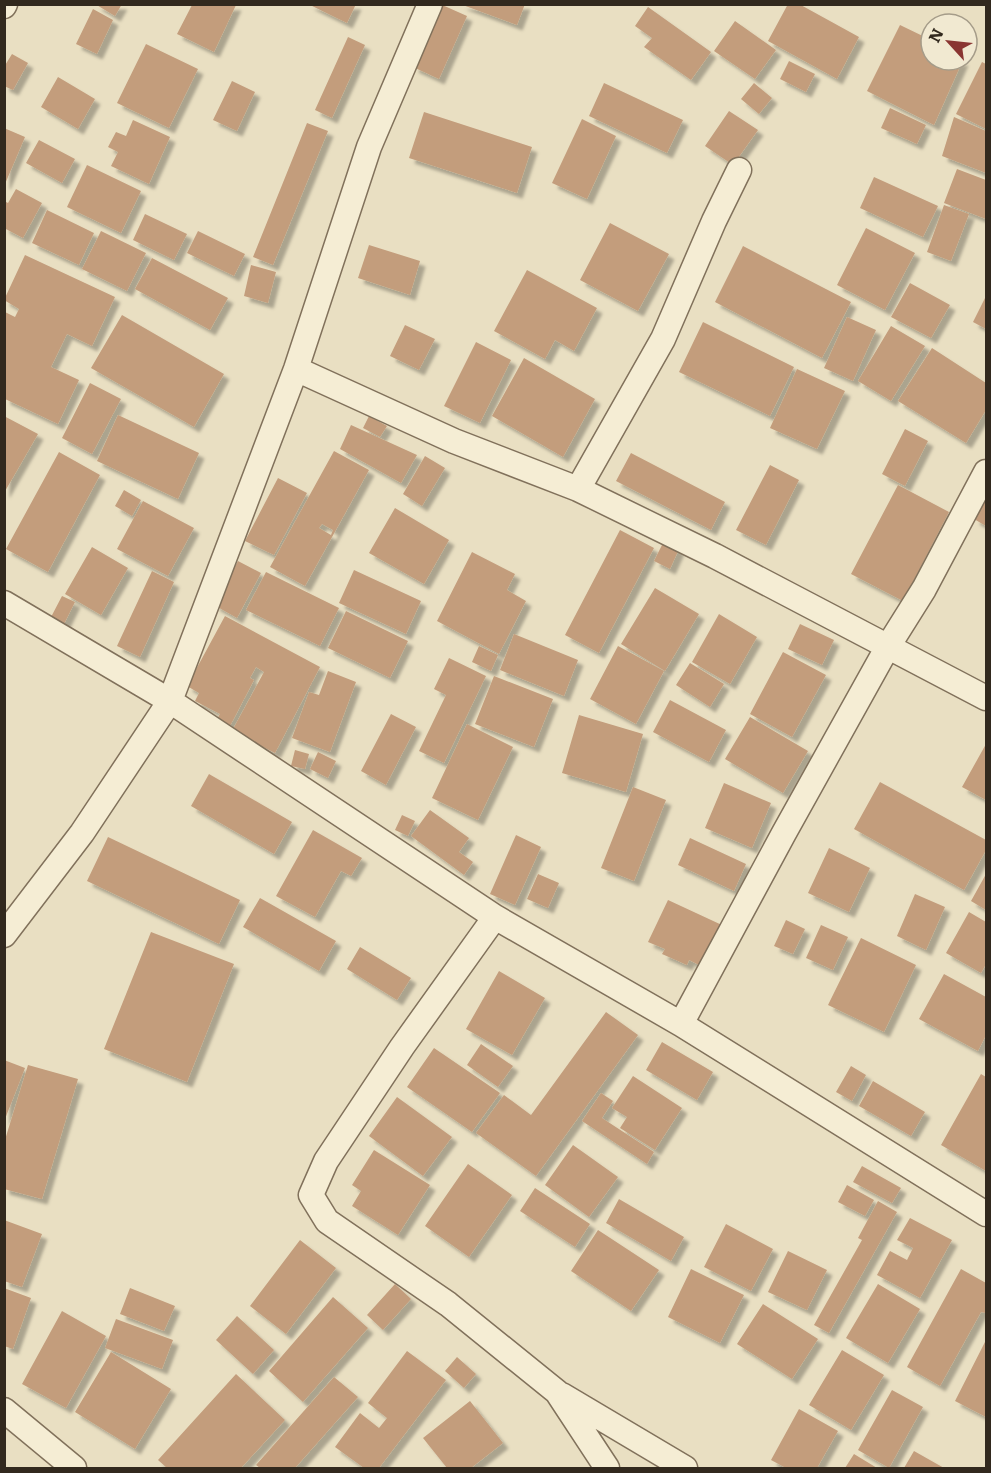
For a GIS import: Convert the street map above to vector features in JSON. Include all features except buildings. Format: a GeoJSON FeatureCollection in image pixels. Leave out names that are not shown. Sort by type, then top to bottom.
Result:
{"type":"FeatureCollection","features":[{"type":"Feature","properties":{"kind":"street"},"geometry":{"type":"LineString","coordinates":[[4,935],[82,833],[171,702],[296,369],[369,147],[430,4]]}},
{"type":"Feature","properties":{"kind":"street"},"geometry":{"type":"LineString","coordinates":[[578,489],[663,339],[714,221],[739,170]]}},
{"type":"Feature","properties":{"kind":"street"},"geometry":{"type":"LineString","coordinates":[[296,369],[454,441],[578,489],[715,556],[887,648],[987,698]]}},
{"type":"Feature","properties":{"kind":"street"},"geometry":{"type":"LineString","coordinates":[[681,1024],[887,648],[924,589],[987,472]]}},
{"type":"Feature","properties":{"kind":"street"},"geometry":{"type":"LineString","coordinates":[[4,603],[171,702],[495,917],[681,1024],[987,1214]]}},
{"type":"Feature","properties":{"kind":"street"},"geometry":{"type":"LineString","coordinates":[[495,917],[402,1047],[326,1161],[311,1195],[327,1221],[448,1304],[557,1392],[686,1468]]}},
{"type":"Feature","properties":{"kind":"street"},"geometry":{"type":"LineString","coordinates":[[557,1392],[607,1468]]}},
{"type":"Feature","properties":{"kind":"street"},"geometry":{"type":"LineString","coordinates":[[4,1410],[74,1468]]}}]}
